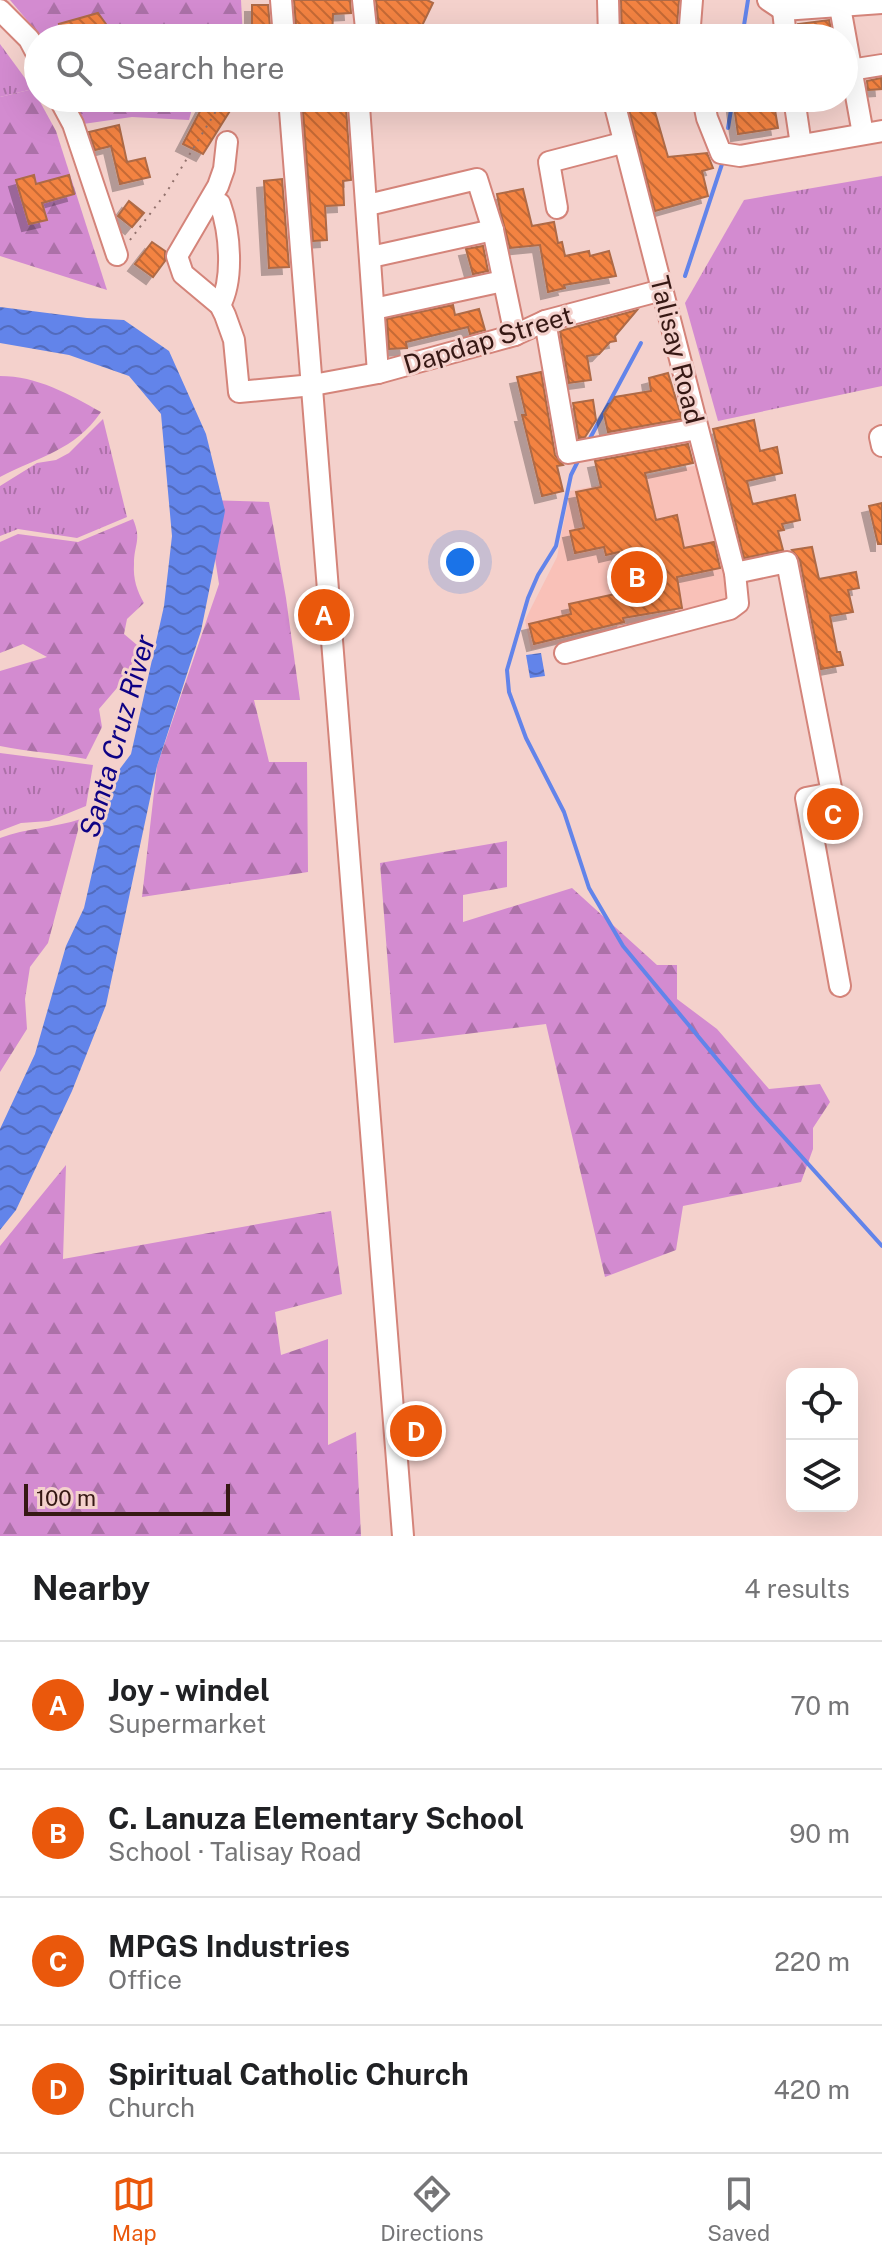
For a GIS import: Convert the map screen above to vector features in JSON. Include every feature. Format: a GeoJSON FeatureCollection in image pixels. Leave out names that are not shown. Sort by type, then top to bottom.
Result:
{"type":"FeatureCollection","features":[{"type":"Feature","properties":{"kind":"street"},"geometry":{"type":"LineString","coordinates":[[281,0],[283,24]]}},
{"type":"Feature","properties":{"kind":"street"},"geometry":{"type":"LineString","coordinates":[[363,0],[366,24]]}},
{"type":"Feature","properties":{"kind":"street"},"geometry":{"type":"LineString","coordinates":[[608,0],[609,24]]}},
{"type":"Feature","properties":{"kind":"street"},"geometry":{"type":"LineString","coordinates":[[690,24],[692,0]]}},
{"type":"Feature","properties":{"kind":"street"},"geometry":{"type":"LineString","coordinates":[[781,24],[775,5],[882,3]]}},
{"type":"Feature","properties":{"kind":"street"},"geometry":{"type":"LineString","coordinates":[[0,10],[24,34]]}},
{"type":"Feature","properties":{"kind":"street"},"geometry":{"type":"LineString","coordinates":[[858,69],[882,65]]}},
{"type":"Feature","properties":{"kind":"street"},"geometry":{"type":"LineString","coordinates":[[706,112],[721,153],[740,156],[873,132],[858,95]]}},
{"type":"Feature","properties":{"kind":"street"},"geometry":{"type":"LineString","coordinates":[[67,112],[117,255]]}},
{"type":"Feature","properties":{"kind":"street"},"geometry":{"type":"LineString","coordinates":[[290,112],[403,1536]]}},
{"type":"Feature","properties":{"kind":"street"},"geometry":{"type":"LineString","coordinates":[[360,112],[378,373]]}},
{"type":"Feature","properties":{"kind":"street","name":"Talisay Road"},"geometry":{"type":"LineString","coordinates":[[565,653],[730,609],[738,603],[735,573],[616,112]]}},
{"type":"Feature","properties":{"kind":"street"},"geometry":{"type":"LineString","coordinates":[[796,112],[801,145]]}},
{"type":"Feature","properties":{"kind":"street"},"geometry":{"type":"LineString","coordinates":[[208,204],[220,204],[224,216],[230,275],[228,291],[220,305],[183,274],[177,256],[208,204],[224,169],[227,142]]}},
{"type":"Feature","properties":{"kind":"street"},"geometry":{"type":"LineString","coordinates":[[557,208],[549,162],[622,143]]}},
{"type":"Feature","properties":{"kind":"street"},"geometry":{"type":"LineString","coordinates":[[368,205],[477,179],[493,230],[515,335]]}},
{"type":"Feature","properties":{"kind":"street"},"geometry":{"type":"LineString","coordinates":[[371,257],[493,230]]}},
{"type":"Feature","properties":{"kind":"street"},"geometry":{"type":"LineString","coordinates":[[374,309],[503,281]]}},
{"type":"Feature","properties":{"kind":"street","name":"Dapdap Street"},"geometry":{"type":"LineString","coordinates":[[220,305],[234,340],[239,392],[313,385],[378,373],[515,335],[545,321],[662,290]]}},
{"type":"Feature","properties":{"kind":"street"},"geometry":{"type":"LineString","coordinates":[[545,321],[568,453],[697,429]]}},
{"type":"Feature","properties":{"kind":"street"},"geometry":{"type":"LineString","coordinates":[[735,573],[787,562],[832,793],[806,798],[840,986]]}},
{"type":"Feature","properties":{"kind":"path"},"geometry":{"type":"LineString","coordinates":[[117,255],[166,193],[215,112]]}},
{"type":"Feature","properties":{"kind":"shaded area"},"geometry":{"type":"Polygon","coordinates":[[[699,465],[732,598],[730,603],[531,650],[525,620],[557,557],[570,491],[699,465]]]}},
{"type":"Feature","properties":{"kind":"green space"},"geometry":{"type":"Polygon","coordinates":[[[10,0],[241,0],[242,24],[30,24],[10,0]]]}},
{"type":"Feature","properties":{"kind":"green space"},"geometry":{"type":"Polygon","coordinates":[[[0,44],[24,77],[24,91],[0,97],[0,44]]]}},
{"type":"Feature","properties":{"kind":"green space"},"geometry":{"type":"Polygon","coordinates":[[[24,91],[24,112],[46,112],[56,131],[107,290],[0,256],[0,97],[24,91]]]}},
{"type":"Feature","properties":{"kind":"green space"},"geometry":{"type":"Polygon","coordinates":[[[78,112],[191,112],[189,120],[132,117],[83,124],[78,112]]]}},
{"type":"Feature","properties":{"kind":"green space"},"geometry":{"type":"Polygon","coordinates":[[[882,176],[882,386],[718,421],[685,303],[744,200],[882,176]]]}},
{"type":"Feature","properties":{"kind":"green space"},"geometry":{"type":"Polygon","coordinates":[[[0,376],[40,383],[101,412],[68,444],[0,477],[0,376]]]}},
{"type":"Feature","properties":{"kind":"green space"},"geometry":{"type":"Polygon","coordinates":[[[103,419],[127,517],[77,538],[18,529],[0,536],[0,486],[37,463],[56,460],[69,453],[103,419]]]}},
{"type":"Feature","properties":{"kind":"green space"},"geometry":{"type":"Polygon","coordinates":[[[206,500],[269,502],[300,700],[254,700],[269,762],[307,762],[308,872],[142,897],[157,766],[219,584],[206,500]]]}},
{"type":"Feature","properties":{"kind":"green space"},"geometry":{"type":"Polygon","coordinates":[[[133,519],[137,537],[134,575],[144,603],[127,619],[124,634],[137,645],[129,674],[99,709],[102,727],[86,759],[0,746],[0,671],[47,657],[23,644],[0,653],[0,542],[18,534],[78,542],[133,519]]]}},
{"type":"Feature","properties":{"kind":"green space"},"geometry":{"type":"Polygon","coordinates":[[[0,753],[93,765],[86,806],[49,821],[21,823],[0,831],[0,753]]]}},
{"type":"Feature","properties":{"kind":"green space"},"geometry":{"type":"Polygon","coordinates":[[[81,819],[48,943],[30,967],[25,999],[27,1029],[0,1072],[0,838],[81,819]]]}},
{"type":"Feature","properties":{"kind":"green space"},"geometry":{"type":"Polygon","coordinates":[[[507,841],[507,887],[463,895],[463,922],[572,888],[657,965],[677,965],[677,999],[717,1029],[769,1089],[820,1084],[830,1102],[813,1128],[813,1149],[801,1182],[683,1206],[676,1250],[605,1277],[546,1024],[394,1043],[380,863],[507,841]]]}},
{"type":"Feature","properties":{"kind":"green space"},"geometry":{"type":"Polygon","coordinates":[[[66,1165],[63,1259],[331,1211],[342,1294],[275,1312],[281,1355],[328,1339],[328,1445],[356,1432],[361,1536],[0,1536],[0,1246],[66,1165]]]}},
{"type":"Feature","properties":{"kind":"water"},"geometry":{"type":"Polygon","coordinates":[[[0,307],[124,320],[169,351],[206,434],[225,511],[201,631],[157,766],[106,1005],[72,1091],[16,1210],[0,1230],[0,1129],[35,1054],[66,946],[84,908],[100,838],[95,802],[131,754],[164,606],[172,536],[161,414],[129,376],[69,355],[0,343],[0,307]]]}},
{"type":"Feature","properties":{"kind":"water"},"geometry":{"type":"Polygon","coordinates":[[[541,653],[545,676],[530,678],[526,655],[541,653]]]}},
{"type":"Feature","properties":{"kind":"building"},"geometry":{"type":"Polygon","coordinates":[[[294,0],[350,0],[351,13],[333,14],[333,24],[296,24],[294,0]]]}},
{"type":"Feature","properties":{"kind":"building"},"geometry":{"type":"Polygon","coordinates":[[[376,0],[427,0],[433,3],[423,24],[379,24],[376,0]]]}},
{"type":"Feature","properties":{"kind":"building"},"geometry":{"type":"Polygon","coordinates":[[[621,0],[679,0],[677,24],[622,24],[621,0]]]}},
{"type":"Feature","properties":{"kind":"building"},"geometry":{"type":"Polygon","coordinates":[[[252,5],[268,5],[270,24],[252,24],[252,5]]]}},
{"type":"Feature","properties":{"kind":"building"},"geometry":{"type":"Polygon","coordinates":[[[98,13],[106,24],[59,24],[98,13]]]}},
{"type":"Feature","properties":{"kind":"building"},"geometry":{"type":"Polygon","coordinates":[[[829,20],[830,24],[798,24],[829,20]]]}},
{"type":"Feature","properties":{"kind":"building"},"geometry":{"type":"Polygon","coordinates":[[[881,78],[882,89],[868,90],[867,81],[881,78]]]}},
{"type":"Feature","properties":{"kind":"building"},"geometry":{"type":"Polygon","coordinates":[[[200,112],[229,112],[203,154],[183,144],[200,112]]]}},
{"type":"Feature","properties":{"kind":"building"},"geometry":{"type":"Polygon","coordinates":[[[303,112],[346,112],[351,180],[343,181],[344,205],[325,206],[327,240],[313,241],[303,112]]]}},
{"type":"Feature","properties":{"kind":"building"},"geometry":{"type":"Polygon","coordinates":[[[630,112],[655,112],[668,157],[707,153],[713,168],[702,171],[708,196],[655,211],[630,112]]]}},
{"type":"Feature","properties":{"kind":"building"},"geometry":{"type":"Polygon","coordinates":[[[735,112],[775,112],[778,128],[738,134],[735,112]]]}},
{"type":"Feature","properties":{"kind":"building"},"geometry":{"type":"Polygon","coordinates":[[[119,125],[127,162],[145,158],[150,177],[120,184],[111,146],[95,150],[89,132],[119,125]]]}},
{"type":"Feature","properties":{"kind":"building"},"geometry":{"type":"Polygon","coordinates":[[[34,175],[36,184],[69,175],[74,194],[42,203],[47,220],[29,224],[16,180],[34,175]]]}},
{"type":"Feature","properties":{"kind":"building"},"geometry":{"type":"Polygon","coordinates":[[[282,179],[289,267],[269,268],[264,181],[282,179]]]}},
{"type":"Feature","properties":{"kind":"building"},"geometry":{"type":"Polygon","coordinates":[[[523,189],[532,226],[554,222],[558,243],[562,242],[565,256],[589,251],[590,256],[609,251],[616,276],[564,285],[565,288],[548,292],[540,245],[510,248],[501,214],[497,194],[523,189]]]}},
{"type":"Feature","properties":{"kind":"building"},"geometry":{"type":"Polygon","coordinates":[[[129,201],[144,213],[132,227],[118,216],[129,201]]]}},
{"type":"Feature","properties":{"kind":"building"},"geometry":{"type":"Polygon","coordinates":[[[152,242],[165,251],[165,261],[153,277],[135,264],[152,242]]]}},
{"type":"Feature","properties":{"kind":"building"},"geometry":{"type":"Polygon","coordinates":[[[483,246],[488,271],[473,274],[466,249],[483,246]]]}},
{"type":"Feature","properties":{"kind":"building"},"geometry":{"type":"Polygon","coordinates":[[[453,305],[455,315],[479,309],[485,330],[470,334],[468,327],[406,342],[407,348],[389,349],[387,319],[453,305]]]}},
{"type":"Feature","properties":{"kind":"building"},"geometry":{"type":"Polygon","coordinates":[[[637,310],[615,336],[616,341],[610,342],[599,354],[587,356],[591,380],[569,383],[560,331],[637,310]]]}},
{"type":"Feature","properties":{"kind":"building"},"geometry":{"type":"Polygon","coordinates":[[[541,372],[555,455],[563,465],[557,466],[563,491],[542,496],[522,415],[526,415],[517,377],[541,372]]]}},
{"type":"Feature","properties":{"kind":"building"},"geometry":{"type":"Polygon","coordinates":[[[668,373],[682,419],[608,432],[604,414],[615,397],[651,391],[649,378],[668,373]]]}},
{"type":"Feature","properties":{"kind":"building"},"geometry":{"type":"Polygon","coordinates":[[[593,400],[596,420],[585,437],[579,438],[573,403],[593,400]]]}},
{"type":"Feature","properties":{"kind":"building"},"geometry":{"type":"Polygon","coordinates":[[[754,420],[760,451],[777,447],[782,473],[747,481],[752,502],[795,495],[800,520],[782,524],[784,530],[778,531],[783,550],[744,558],[713,429],[754,420]]]}},
{"type":"Feature","properties":{"kind":"building"},"geometry":{"type":"Polygon","coordinates":[[[688,444],[693,463],[645,473],[656,520],[677,515],[684,548],[714,542],[720,568],[677,577],[682,608],[623,618],[624,622],[534,644],[529,624],[571,614],[569,604],[629,591],[619,552],[606,555],[604,547],[575,553],[570,531],[584,528],[576,492],[601,487],[595,461],[688,444]]]}},
{"type":"Feature","properties":{"kind":"building"},"geometry":{"type":"Polygon","coordinates":[[[882,503],[882,544],[878,544],[869,506],[882,503]]]}},
{"type":"Feature","properties":{"kind":"building"},"geometry":{"type":"Polygon","coordinates":[[[812,547],[819,579],[856,572],[859,588],[848,590],[853,612],[830,616],[837,652],[840,652],[843,665],[821,669],[800,560],[792,550],[812,547]]]}},
{"type":"Feature","properties":{"kind":"waterway"},"geometry":{"type":"LineString","coordinates":[[744,24],[748,0]]}},
{"type":"Feature","properties":{"kind":"waterway"},"geometry":{"type":"LineString","coordinates":[[728,128],[731,112]]}},
{"type":"Feature","properties":{"kind":"waterway"},"geometry":{"type":"LineString","coordinates":[[685,276],[723,161]]}},
{"type":"Feature","properties":{"kind":"waterway"},"geometry":{"type":"LineString","coordinates":[[588,442],[641,343]]}},
{"type":"Feature","properties":{"kind":"waterway"},"geometry":{"type":"LineString","coordinates":[[580,457],[571,475],[556,546],[528,598],[507,670],[509,692],[526,738],[564,812],[589,888],[623,946],[756,1106],[882,1246]]}},
{"type":"Feature","properties":{"kind":"place","name":"C. Lanuza Elementary School"},"geometry":{"type":"Point","coordinates":[637,577]}},
{"type":"Feature","properties":{"kind":"place","name":"Joy - windel"},"geometry":{"type":"Point","coordinates":[324,615]}},
{"type":"Feature","properties":{"kind":"place","name":"MPGS Industries"},"geometry":{"type":"Point","coordinates":[833,814]}},
{"type":"Feature","properties":{"kind":"place","name":"Spiritual Catholic Church"},"geometry":{"type":"Point","coordinates":[416,1431]}},
{"type":"Feature","properties":{"kind":"water label","name":"Santa Cruz River"},"geometry":{"type":"Point","coordinates":[117,736]}}]}
